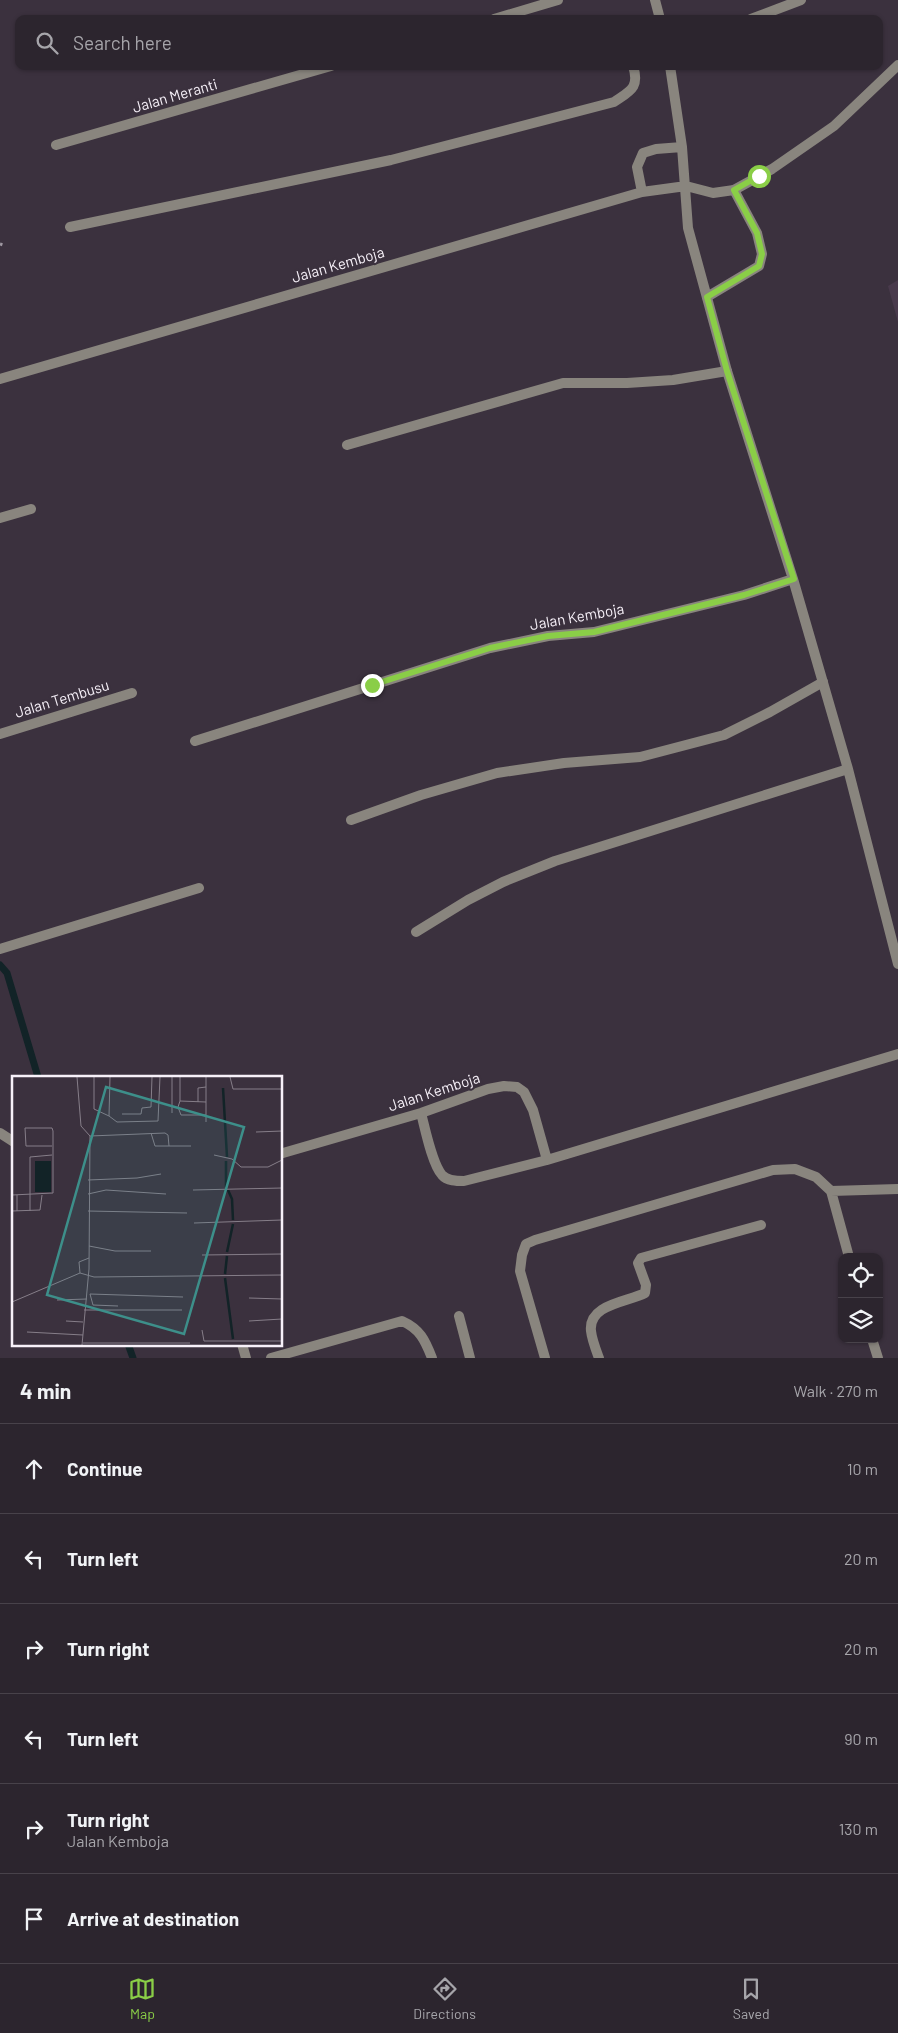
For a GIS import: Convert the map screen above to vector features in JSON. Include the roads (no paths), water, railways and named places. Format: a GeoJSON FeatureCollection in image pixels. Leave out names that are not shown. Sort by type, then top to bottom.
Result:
{"type":"FeatureCollection","features":[{"type":"Feature","properties":{"kind":"street"},"geometry":{"type":"LineString","coordinates":[[507,15],[558,0]]}},
{"type":"Feature","properties":{"kind":"street"},"geometry":{"type":"LineString","coordinates":[[656,0],[659,15]]}},
{"type":"Feature","properties":{"kind":"street"},"geometry":{"type":"LineString","coordinates":[[762,15],[801,0]]}},
{"type":"Feature","properties":{"kind":"street"},"geometry":{"type":"LineString","coordinates":[[686,186],[713,193],[734,190],[772,169],[834,126],[898,65]]}},
{"type":"Feature","properties":{"kind":"street","name":"Jalan Meranti"},"geometry":{"type":"LineString","coordinates":[[56,145],[317,70]]}},
{"type":"Feature","properties":{"kind":"street"},"geometry":{"type":"LineString","coordinates":[[70,227],[391,160],[614,102],[632,90],[636,81],[634,70]]}},
{"type":"Feature","properties":{"kind":"street"},"geometry":{"type":"LineString","coordinates":[[671,70],[682,147],[688,228],[727,371],[794,579],[848,769],[898,964]]}},
{"type":"Feature","properties":{"kind":"street"},"geometry":{"type":"LineString","coordinates":[[642,192],[637,167],[643,154],[656,150],[682,147]]}},
{"type":"Feature","properties":{"kind":"street","name":"Jalan Kemboja"},"geometry":{"type":"LineString","coordinates":[[0,379],[642,192],[686,186]]}},
{"type":"Feature","properties":{"kind":"street"},"geometry":{"type":"LineString","coordinates":[[707,297],[759,266],[762,254],[757,233],[734,190]]}},
{"type":"Feature","properties":{"kind":"street"},"geometry":{"type":"LineString","coordinates":[[347,445],[563,383],[627,383],[673,380],[727,371]]}},
{"type":"Feature","properties":{"kind":"street"},"geometry":{"type":"LineString","coordinates":[[0,518],[31,510]]}},
{"type":"Feature","properties":{"kind":"street","name":"Jalan Kemboja"},"geometry":{"type":"LineString","coordinates":[[195,741],[490,648],[548,636],[594,632],[744,595],[794,579]]}},
{"type":"Feature","properties":{"kind":"street"},"geometry":{"type":"LineString","coordinates":[[351,820],[421,795],[497,773],[564,763],[640,757],[724,735],[823,682]]}},
{"type":"Feature","properties":{"kind":"street","name":"Jalan Tembusu"},"geometry":{"type":"LineString","coordinates":[[0,734],[132,693]]}},
{"type":"Feature","properties":{"kind":"street"},"geometry":{"type":"LineString","coordinates":[[416,932],[468,900],[503,882],[555,861],[848,769]]}},
{"type":"Feature","properties":{"kind":"street"},"geometry":{"type":"LineString","coordinates":[[0,949],[199,888]]}},
{"type":"Feature","properties":{"kind":"street"},"geometry":{"type":"LineString","coordinates":[[420,1113],[442,1176],[453,1181],[464,1181],[547,1160],[898,1054]]}},
{"type":"Feature","properties":{"kind":"street","name":"Jalan Kemboja"},"geometry":{"type":"LineString","coordinates":[[284,1153],[420,1113],[488,1089],[504,1086],[516,1087],[524,1092],[533,1110],[547,1160]]}},
{"type":"Feature","properties":{"kind":"street"},"geometry":{"type":"LineString","coordinates":[[0,1133],[12,1141]]}},
{"type":"Feature","properties":{"kind":"street"},"geometry":{"type":"LineString","coordinates":[[544,1358],[520,1271],[522,1254],[526,1244],[773,1170],[795,1170],[816,1177],[831,1191],[849,1253]]}},
{"type":"Feature","properties":{"kind":"street"},"geometry":{"type":"LineString","coordinates":[[831,1191],[898,1189]]}},
{"type":"Feature","properties":{"kind":"street"},"geometry":{"type":"LineString","coordinates":[[599,1358],[590,1330],[592,1320],[602,1308],[645,1293],[646,1285],[638,1263],[641,1258],[761,1225]]}},
{"type":"Feature","properties":{"kind":"street"},"geometry":{"type":"LineString","coordinates":[[459,1316],[470,1358]]}},
{"type":"Feature","properties":{"kind":"street"},"geometry":{"type":"LineString","coordinates":[[271,1358],[402,1321],[414,1326],[426,1342],[432,1358]]}},
{"type":"Feature","properties":{"kind":"street"},"geometry":{"type":"LineString","coordinates":[[873,1343],[878,1358]]}},
{"type":"Feature","properties":{"kind":"waterway"},"geometry":{"type":"LineString","coordinates":[[0,965],[7,973],[38,1076]]}},
{"type":"Feature","properties":{"kind":"waterway"},"geometry":{"type":"LineString","coordinates":[[129,1346],[133,1358]]}}]}
